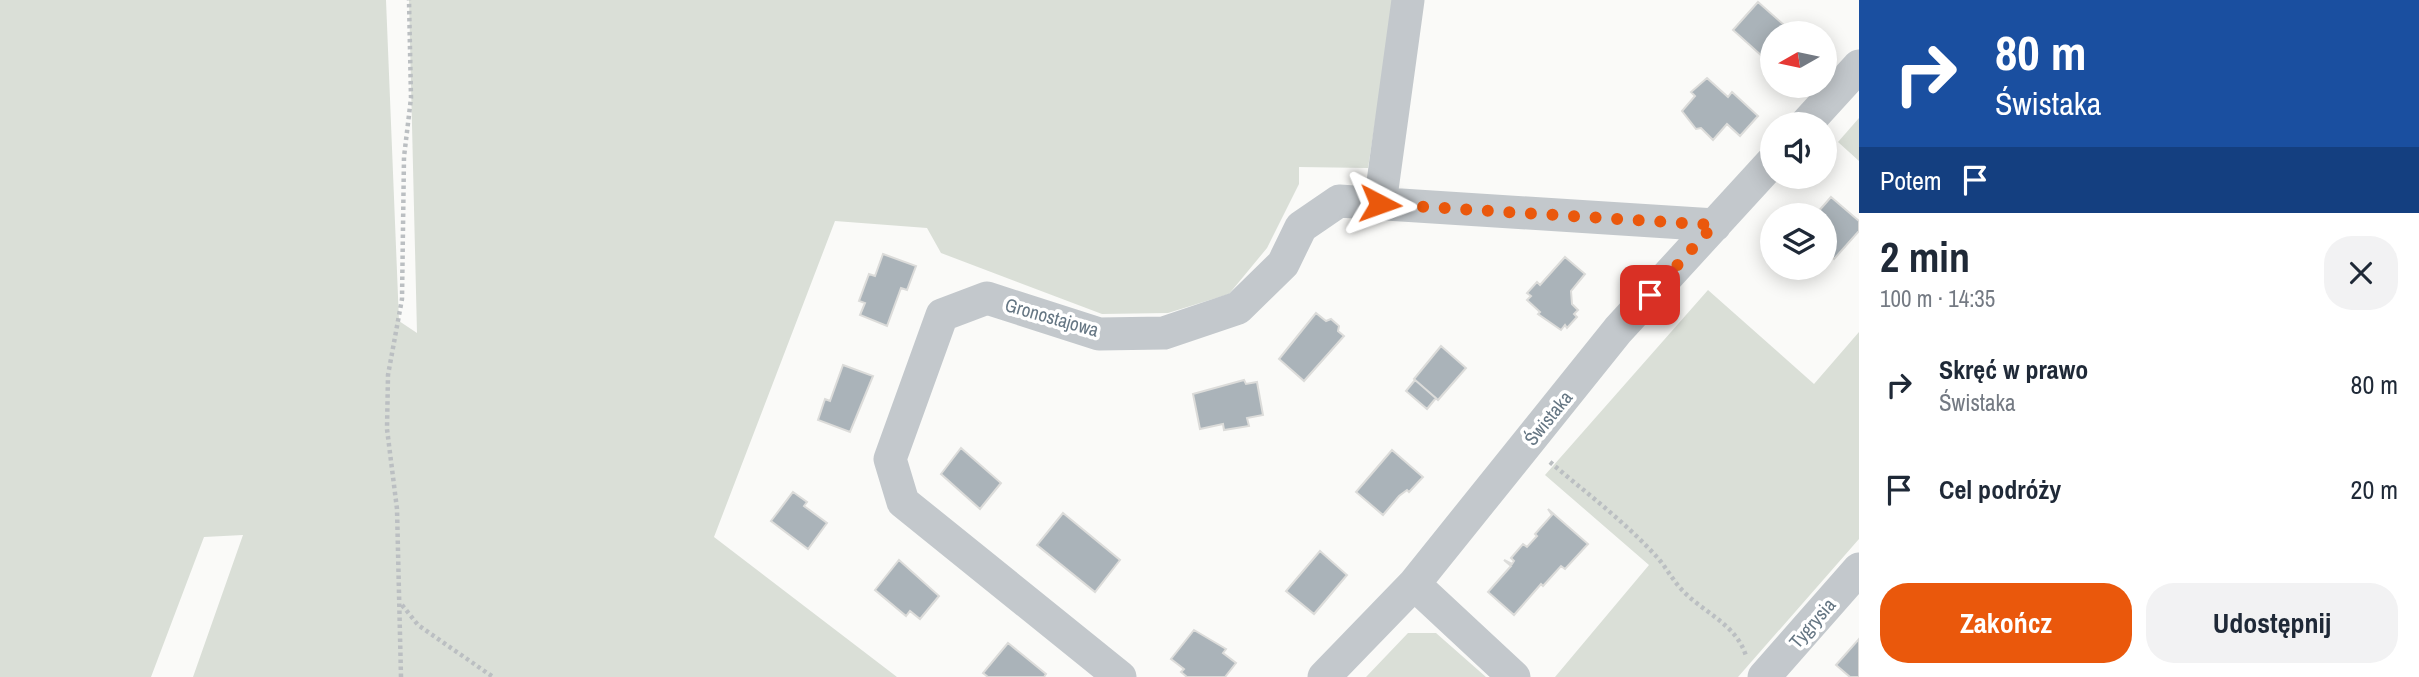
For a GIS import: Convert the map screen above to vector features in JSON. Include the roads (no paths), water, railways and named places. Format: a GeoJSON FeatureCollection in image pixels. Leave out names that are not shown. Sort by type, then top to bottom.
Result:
{"type":"FeatureCollection","features":[{"type":"Feature","properties":{"kind":"street"},"geometry":{"type":"LineString","coordinates":[[1380,204],[1408,0]]}},
{"type":"Feature","properties":{"kind":"street"},"geometry":{"type":"LineString","coordinates":[[1817,112],[1859,66]]}},
{"type":"Feature","properties":{"kind":"street","name":"Świstaka"},"geometry":{"type":"LineString","coordinates":[[1324,677],[1414,584],[1618,330],[1760,175]]}},
{"type":"Feature","properties":{"kind":"street","name":"Gronostajowa"},"geometry":{"type":"LineString","coordinates":[[1120,677],[903,502],[890,459],[942,315],[987,298],[1099,334],[1164,333],[1238,308],[1283,264],[1301,227],[1339,201],[1714,225]]}},
{"type":"Feature","properties":{"kind":"street","name":"Tygrysia"},"geometry":{"type":"LineString","coordinates":[[1757,672],[1859,569]]}},
{"type":"Feature","properties":{"kind":"street"},"geometry":{"type":"LineString","coordinates":[[1414,584],[1514,677]]}}]}
